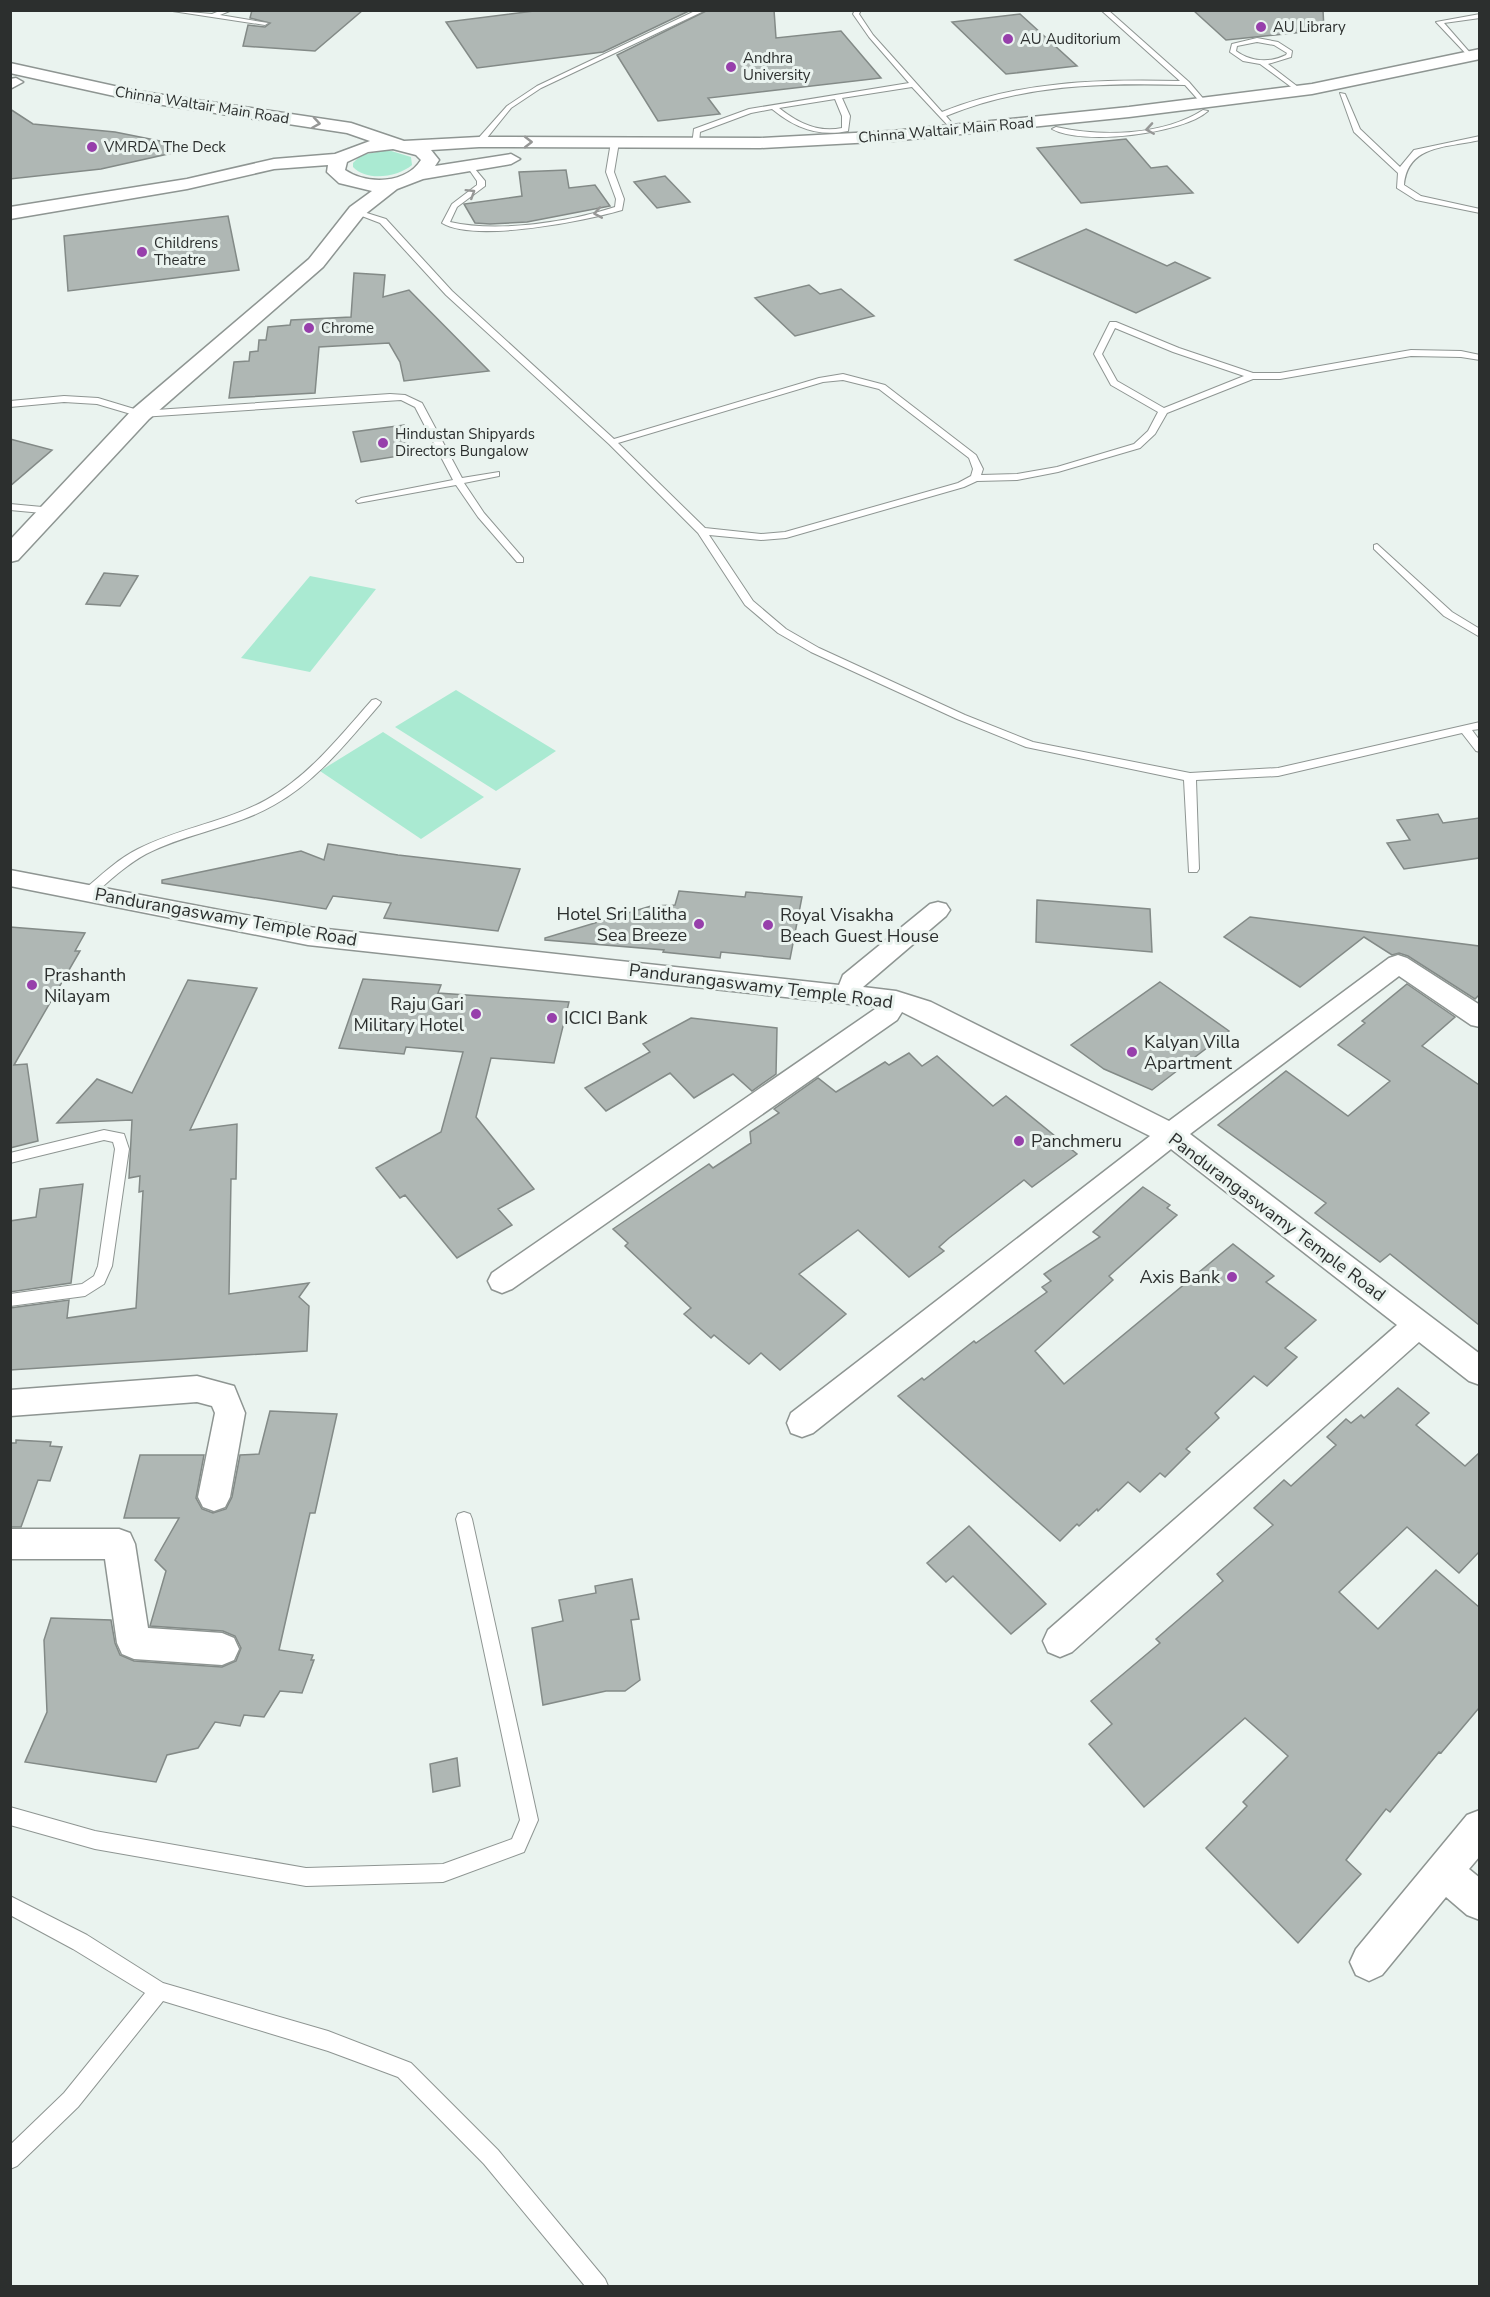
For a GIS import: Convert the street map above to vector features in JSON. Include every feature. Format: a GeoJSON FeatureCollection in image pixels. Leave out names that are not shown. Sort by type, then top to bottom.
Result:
{"type":"FeatureCollection","features":[{"type":"Feature","properties":{"kind":"street","name":"Chinna Waltair Main Road"},"geometry":{"type":"LineString","coordinates":[[12,79],[351,129],[399,145],[479,142],[614,148],[849,150],[1056,129],[1300,91],[1476,58]]}},
{"type":"Feature","properties":{"kind":"street","name":"Chinna Waltair Main Road"},"geometry":{"type":"LineString","coordinates":[[393,183],[421,174],[470,165],[614,148],[954,130],[1342,94],[1476,58]]}},
{"type":"Feature","properties":{"kind":"street","name":"Chinna Waltair Main Road"},"geometry":{"type":"LineString","coordinates":[[12,79],[146,113],[278,130],[314,140],[341,168]]}},
{"type":"Feature","properties":{"kind":"street"},"geometry":{"type":"LineString","coordinates":[[10,213],[187,184],[224,184],[341,168],[364,147],[399,145],[422,151],[430,160],[421,174]]}},
{"type":"Feature","properties":{"kind":"street"},"geometry":{"type":"LineString","coordinates":[[341,168],[377,185],[393,183]]}},
{"type":"Feature","properties":{"kind":"street"},"geometry":{"type":"LineString","coordinates":[[341,168],[345,189],[357,211]]}},
{"type":"Feature","properties":{"kind":"street"},"geometry":{"type":"LineString","coordinates":[[10,555],[141,414],[316,262],[357,211],[393,183]]}},
{"type":"Feature","properties":{"kind":"street","name":"Pandurangaswamy Temple Road"},"geometry":{"type":"LineString","coordinates":[[10,878],[308,936],[896,1000],[922,1009],[1171,1134],[1479,1372]]}},
{"type":"Feature","properties":{"kind":"street"},"geometry":{"type":"LineString","coordinates":[[849,994],[852,981],[938,910]]}},
{"type":"Feature","properties":{"kind":"street"},"geometry":{"type":"LineString","coordinates":[[802,1423],[1171,1134],[1398,963],[1479,1018]]}},
{"type":"Feature","properties":{"kind":"street"},"geometry":{"type":"LineString","coordinates":[[502,1281],[888,1013],[896,1000]]}},
{"type":"Feature","properties":{"kind":"street"},"geometry":{"type":"LineString","coordinates":[[1060,1641],[1419,1324]]}},
{"type":"Feature","properties":{"kind":"street"},"geometry":{"type":"LineString","coordinates":[[10,1403],[197,1389],[223,1395],[230,1413],[214,1497]]}},
{"type":"Feature","properties":{"kind":"street"},"geometry":{"type":"LineString","coordinates":[[10,1544],[119,1544],[134,1643],[222,1649]]}},
{"type":"Feature","properties":{"kind":"street"},"geometry":{"type":"LineString","coordinates":[[1369,1962],[1479,1828]]}},
{"type":"Feature","properties":{"kind":"street"},"geometry":{"type":"LineString","coordinates":[[1444,1871],[1479,1902]]}},
{"type":"Feature","properties":{"kind":"lane"},"geometry":{"type":"LineString","coordinates":[[169,10],[265,23]]}},
{"type":"Feature","properties":{"kind":"lane"},"geometry":{"type":"LineString","coordinates":[[212,16],[229,10]]}},
{"type":"Feature","properties":{"kind":"lane"},"geometry":{"type":"LineString","coordinates":[[479,142],[509,107],[538,87],[703,10]]}},
{"type":"Feature","properties":{"kind":"lane"},"geometry":{"type":"LineString","coordinates":[[1104,10],[1187,83],[1204,107]]}},
{"type":"Feature","properties":{"kind":"lane"},"geometry":{"type":"LineString","coordinates":[[855,12],[871,36],[954,130]]}},
{"type":"Feature","properties":{"kind":"lane"},"geometry":{"type":"LineString","coordinates":[[1476,58],[1439,22],[1479,16]]}},
{"type":"Feature","properties":{"kind":"lane"},"geometry":{"type":"LineString","coordinates":[[1262,62],[1279,61],[1289,56],[1290,52],[1283,46],[1266,41],[1240,42],[1232,48],[1244,58],[1262,62],[1300,91]]}},
{"type":"Feature","properties":{"kind":"lane"},"geometry":{"type":"LineString","coordinates":[[942,115],[1006,93],[1061,84],[1187,83]]}},
{"type":"Feature","properties":{"kind":"lane"},"geometry":{"type":"LineString","coordinates":[[695,142],[697,131],[749,111],[915,84]]}},
{"type":"Feature","properties":{"kind":"lane"},"geometry":{"type":"LineString","coordinates":[[1342,94],[1357,130],[1401,172]]}},
{"type":"Feature","properties":{"kind":"lane"},"geometry":{"type":"LineString","coordinates":[[776,108],[789,120],[802,127],[833,137],[845,129],[846,116],[838,97]]}},
{"type":"Feature","properties":{"kind":"lane"},"geometry":{"type":"LineString","coordinates":[[1479,138],[1417,152],[1408,158],[1401,172],[1400,186],[1407,192],[1443,205],[1479,211]]}},
{"type":"Feature","properties":{"kind":"lane"},"geometry":{"type":"LineString","coordinates":[[470,165],[481,182],[481,186],[457,203],[447,216],[446,223],[472,230],[489,230],[536,224],[619,208],[620,199],[610,172],[614,148]]}},
{"type":"Feature","properties":{"kind":"lane"},"geometry":{"type":"LineString","coordinates":[[357,211],[383,221],[449,293],[612,442],[702,531],[749,603],[782,631],[815,650],[961,717],[1030,745],[1190,777],[1234,777],[1278,772],[1479,725]]}},
{"type":"Feature","properties":{"kind":"lane"},"geometry":{"type":"LineString","coordinates":[[1163,411],[1114,383],[1098,354],[1113,324],[1176,350],[1252,376],[1280,376],[1411,353],[1461,354],[1479,358]]}},
{"type":"Feature","properties":{"kind":"lane"},"geometry":{"type":"LineString","coordinates":[[702,531],[761,537],[786,535],[919,498],[975,478],[1017,477],[1058,469],[1137,446],[1152,432],[1163,411],[1252,376]]}},
{"type":"Feature","properties":{"kind":"lane"},"geometry":{"type":"LineString","coordinates":[[612,442],[822,380],[843,377],[882,387],[973,457],[978,469],[975,478]]}},
{"type":"Feature","properties":{"kind":"lane"},"geometry":{"type":"LineString","coordinates":[[10,404],[64,399],[98,401],[141,414],[402,397],[411,400],[423,411],[460,483],[481,514],[520,560]]}},
{"type":"Feature","properties":{"kind":"lane"},"geometry":{"type":"LineString","coordinates":[[361,501],[496,474]]}},
{"type":"Feature","properties":{"kind":"lane"},"geometry":{"type":"LineString","coordinates":[[10,507],[53,511]]}},
{"type":"Feature","properties":{"kind":"lane"},"geometry":{"type":"LineString","coordinates":[[1377,547],[1448,614],[1479,634]]}},
{"type":"Feature","properties":{"kind":"lane"},"geometry":{"type":"LineString","coordinates":[[88,893],[125,862],[145,850],[240,818],[273,801],[325,758],[376,702]]}},
{"type":"Feature","properties":{"kind":"lane"},"geometry":{"type":"LineString","coordinates":[[1465,729],[1479,749]]}},
{"type":"Feature","properties":{"kind":"lane"},"geometry":{"type":"LineString","coordinates":[[1190,777],[1193,869]]}},
{"type":"Feature","properties":{"kind":"lane"},"geometry":{"type":"LineString","coordinates":[[10,1158],[104,1135],[119,1138],[122,1149],[105,1266],[99,1280],[85,1290],[10,1300]]}},
{"type":"Feature","properties":{"kind":"lane"},"geometry":{"type":"LineString","coordinates":[[10,1816],[95,1840],[306,1877],[443,1873],[518,1846],[528,1820],[464,1519]]}},
{"type":"Feature","properties":{"kind":"lane"},"geometry":{"type":"LineString","coordinates":[[10,1905],[80,1942],[159,1991],[328,2041],[404,2070],[491,2157],[598,2286]]}},
{"type":"Feature","properties":{"kind":"lane"},"geometry":{"type":"LineString","coordinates":[[10,2159],[71,2100],[159,1991]]}},
{"type":"Feature","properties":{"kind":"green space"},"geometry":{"type":"Polygon","coordinates":[[[388,150],[411,157],[412,165],[391,175],[382,176],[366,175],[353,167],[353,163],[361,155],[388,150]]]}},
{"type":"Feature","properties":{"kind":"green space"},"geometry":{"type":"Polygon","coordinates":[[[310,576],[376,589],[310,672],[241,658],[310,576]]]}},
{"type":"Feature","properties":{"kind":"green space"},"geometry":{"type":"Polygon","coordinates":[[[456,690],[556,751],[496,791],[395,727],[456,690]]]}},
{"type":"Feature","properties":{"kind":"green space"},"geometry":{"type":"Polygon","coordinates":[[[383,732],[484,797],[421,839],[320,771],[383,732]]]}},
{"type":"Feature","properties":{"kind":"building"},"geometry":{"type":"Polygon","coordinates":[[[252,10],[363,10],[315,51],[243,46],[248,25],[265,27],[270,23],[250,18],[252,10]]]}},
{"type":"Feature","properties":{"kind":"building"},"geometry":{"type":"Polygon","coordinates":[[[542,10],[691,10],[603,52],[477,68],[446,22],[542,10]]]}},
{"type":"Feature","properties":{"kind":"building"},"geometry":{"type":"Polygon","coordinates":[[[708,10],[774,10],[776,38],[841,31],[881,78],[708,98],[720,114],[658,121],[617,55],[708,10]]]}},
{"type":"Feature","properties":{"kind":"building","name":"AU Library"},"geometry":{"type":"Polygon","coordinates":[[[1193,10],[1323,10],[1324,30],[1226,40],[1193,10]]]}},
{"type":"Feature","properties":{"kind":"building","name":"AU Auditorium"},"geometry":{"type":"Polygon","coordinates":[[[1020,14],[1077,66],[1006,74],[952,22],[1020,14]]]}},
{"type":"Feature","properties":{"kind":"building","name":"VMRDA The Deck"},"geometry":{"type":"Polygon","coordinates":[[[10,109],[33,124],[115,132],[195,148],[101,169],[10,179],[10,109]]]}},
{"type":"Feature","properties":{"kind":"building"},"geometry":{"type":"Polygon","coordinates":[[[1126,139],[1151,168],[1167,166],[1193,193],[1081,203],[1037,148],[1126,139]]]}},
{"type":"Feature","properties":{"kind":"building"},"geometry":{"type":"Polygon","coordinates":[[[566,170],[569,188],[595,185],[610,206],[527,222],[490,224],[475,223],[464,204],[522,196],[519,172],[566,170]]]}},
{"type":"Feature","properties":{"kind":"building"},"geometry":{"type":"Polygon","coordinates":[[[665,176],[690,202],[657,208],[634,182],[665,176]]]}},
{"type":"Feature","properties":{"kind":"building"},"geometry":{"type":"Polygon","coordinates":[[[228,216],[239,270],[68,291],[64,236],[228,216]]]}},
{"type":"Feature","properties":{"kind":"building"},"geometry":{"type":"Polygon","coordinates":[[[1086,229],[1167,266],[1175,262],[1210,278],[1136,313],[1015,260],[1086,229]]]}},
{"type":"Feature","properties":{"kind":"building"},"geometry":{"type":"Polygon","coordinates":[[[354,273],[385,275],[383,297],[409,290],[489,371],[404,381],[400,362],[389,343],[319,347],[315,393],[229,398],[234,362],[249,361],[250,352],[258,351],[259,340],[266,340],[268,327],[290,325],[291,320],[351,317],[354,273]]]}},
{"type":"Feature","properties":{"kind":"building"},"geometry":{"type":"Polygon","coordinates":[[[809,285],[820,294],[841,289],[874,316],[795,336],[755,298],[809,285]]]}},
{"type":"Feature","properties":{"kind":"building","name":"Hindustan Shipyards Directors Bungalow"},"geometry":{"type":"Polygon","coordinates":[[[404,425],[412,454],[361,462],[353,432],[404,425]]]}},
{"type":"Feature","properties":{"kind":"building"},"geometry":{"type":"Polygon","coordinates":[[[10,439],[52,450],[10,486],[10,439]]]}},
{"type":"Feature","properties":{"kind":"building"},"geometry":{"type":"Polygon","coordinates":[[[104,573],[138,576],[120,606],[86,604],[104,573]]]}},
{"type":"Feature","properties":{"kind":"building"},"geometry":{"type":"Polygon","coordinates":[[[1438,814],[1443,823],[1479,818],[1479,858],[1404,869],[1387,843],[1410,840],[1397,820],[1438,814]]]}},
{"type":"Feature","properties":{"kind":"building"},"geometry":{"type":"Polygon","coordinates":[[[328,844],[398,855],[520,869],[498,931],[384,918],[391,903],[333,896],[326,909],[162,883],[162,880],[301,851],[324,860],[328,844]]]}},
{"type":"Feature","properties":{"kind":"building"},"geometry":{"type":"Polygon","coordinates":[[[679,891],[745,897],[746,892],[802,897],[790,959],[721,952],[720,958],[663,952],[664,950],[545,940],[545,938],[651,906],[675,905],[679,891]]]}},
{"type":"Feature","properties":{"kind":"building"},"geometry":{"type":"Polygon","coordinates":[[[1037,900],[1150,909],[1152,952],[1036,942],[1037,900]]]}},
{"type":"Feature","properties":{"kind":"building"},"geometry":{"type":"Polygon","coordinates":[[[1250,917],[1479,946],[1479,995],[1475,999],[1408,956],[1399,953],[1392,955],[1364,937],[1300,987],[1224,937],[1250,917]]]}},
{"type":"Feature","properties":{"kind":"building","name":"Prashanth Nilayam"},"geometry":{"type":"Polygon","coordinates":[[[10,927],[85,933],[75,951],[80,951],[14,1065],[27,1064],[38,1141],[10,1148],[10,927]]]}},
{"type":"Feature","properties":{"kind":"building"},"geometry":{"type":"Polygon","coordinates":[[[363,979],[441,985],[438,993],[569,1002],[554,1063],[491,1058],[476,1117],[534,1189],[498,1209],[512,1225],[457,1258],[405,1195],[400,1198],[376,1168],[441,1132],[463,1052],[406,1047],[404,1054],[339,1048],[363,979]]]}},
{"type":"Feature","properties":{"kind":"building"},"geometry":{"type":"Polygon","coordinates":[[[188,980],[257,988],[190,1130],[237,1124],[236,1179],[231,1179],[229,1294],[309,1283],[299,1297],[309,1306],[307,1351],[10,1370],[10,1308],[69,1300],[67,1318],[136,1308],[143,1191],[139,1192],[140,1176],[129,1178],[132,1120],[57,1123],[97,1079],[132,1093],[188,980]]]}},
{"type":"Feature","properties":{"kind":"building"},"geometry":{"type":"Polygon","coordinates":[[[1160,982],[1229,1031],[1152,1090],[1104,1069],[1071,1045],[1160,982]]]}},
{"type":"Feature","properties":{"kind":"building"},"geometry":{"type":"Polygon","coordinates":[[[1407,984],[1455,1017],[1422,1046],[1479,1085],[1479,1325],[1390,1254],[1380,1262],[1315,1213],[1326,1203],[1218,1125],[1286,1071],[1348,1116],[1390,1081],[1338,1045],[1365,1023],[1362,1021],[1407,984]]]}},
{"type":"Feature","properties":{"kind":"building"},"geometry":{"type":"Polygon","coordinates":[[[691,1018],[777,1028],[776,1074],[752,1091],[733,1074],[694,1098],[670,1073],[606,1111],[585,1088],[650,1052],[643,1044],[691,1018]]]}},
{"type":"Feature","properties":{"kind":"building"},"geometry":{"type":"Polygon","coordinates":[[[909,1053],[922,1066],[937,1056],[993,1106],[1006,1096],[1077,1154],[1032,1187],[1024,1180],[949,1238],[939,1247],[944,1251],[909,1277],[858,1230],[799,1274],[846,1314],[780,1370],[761,1353],[749,1364],[714,1335],[711,1338],[684,1314],[691,1308],[625,1246],[628,1243],[613,1229],[709,1164],[713,1168],[751,1143],[750,1132],[779,1113],[774,1109],[818,1078],[836,1092],[885,1062],[889,1065],[909,1053]]]}},
{"type":"Feature","properties":{"kind":"building"},"geometry":{"type":"Polygon","coordinates":[[[83,1184],[71,1283],[10,1292],[10,1221],[36,1217],[40,1189],[83,1184]]]}},
{"type":"Feature","properties":{"kind":"building"},"geometry":{"type":"Polygon","coordinates":[[[1143,1187],[1170,1205],[1167,1208],[1177,1215],[1109,1276],[1113,1280],[1035,1351],[1064,1384],[1233,1244],[1274,1276],[1266,1282],[1316,1320],[1285,1348],[1297,1357],[1267,1386],[1254,1376],[1215,1413],[1219,1418],[1186,1449],[1190,1452],[1165,1477],[1160,1473],[1140,1492],[1128,1482],[1098,1511],[1097,1509],[1079,1526],[1077,1524],[1060,1541],[898,1396],[1047,1292],[1042,1287],[1051,1281],[1044,1274],[1100,1237],[1093,1232],[1143,1187]]]}},
{"type":"Feature","properties":{"kind":"building"},"geometry":{"type":"Polygon","coordinates":[[[1398,1388],[1429,1413],[1416,1425],[1465,1466],[1479,1453],[1479,1552],[1459,1573],[1407,1527],[1339,1592],[1378,1629],[1436,1570],[1479,1607],[1479,1708],[1390,1812],[1386,1809],[1346,1860],[1361,1874],[1298,1943],[1206,1848],[1247,1806],[1243,1802],[1288,1756],[1245,1718],[1144,1807],[1089,1744],[1112,1724],[1091,1701],[1160,1643],[1156,1639],[1223,1581],[1217,1574],[1273,1525],[1254,1508],[1284,1480],[1291,1486],[1336,1445],[1327,1437],[1346,1419],[1351,1423],[1361,1415],[1364,1418],[1398,1388]]]}},
{"type":"Feature","properties":{"kind":"building"},"geometry":{"type":"Polygon","coordinates":[[[270,1411],[337,1414],[315,1513],[310,1513],[279,1650],[313,1655],[311,1660],[314,1660],[302,1693],[280,1691],[264,1717],[244,1715],[240,1726],[215,1722],[198,1748],[167,1755],[156,1782],[25,1762],[47,1712],[44,1640],[51,1618],[111,1620],[115,1643],[120,1655],[134,1661],[222,1667],[236,1661],[241,1648],[235,1636],[223,1631],[150,1626],[166,1571],[155,1560],[179,1518],[124,1518],[140,1455],[204,1455],[196,1498],[202,1509],[213,1513],[226,1509],[232,1497],[240,1455],[259,1454],[270,1411]]]}},
{"type":"Feature","properties":{"kind":"building"},"geometry":{"type":"Polygon","coordinates":[[[16,1440],[51,1442],[50,1446],[62,1447],[50,1481],[38,1480],[21,1527],[10,1527],[10,1443],[16,1443],[16,1440]]]}},
{"type":"Feature","properties":{"kind":"building"},"geometry":{"type":"Polygon","coordinates":[[[969,1526],[1046,1604],[1011,1634],[953,1576],[946,1582],[927,1563],[969,1526]]]}},
{"type":"Feature","properties":{"kind":"building"},"geometry":{"type":"Polygon","coordinates":[[[632,1579],[639,1619],[631,1620],[640,1680],[625,1691],[606,1691],[543,1705],[532,1628],[563,1621],[559,1600],[596,1593],[595,1586],[632,1579]]]}},
{"type":"Feature","properties":{"kind":"building"},"geometry":{"type":"Polygon","coordinates":[[[457,1758],[460,1786],[433,1792],[430,1764],[457,1758]]]}},
{"type":"Feature","properties":{"kind":"place","name":"AU Library"},"geometry":{"type":"Point","coordinates":[1261,27]}},
{"type":"Feature","properties":{"kind":"place","name":"AU Auditorium"},"geometry":{"type":"Point","coordinates":[1008,39]}},
{"type":"Feature","properties":{"kind":"place","name":"Andhra University"},"geometry":{"type":"Point","coordinates":[731,67]}},
{"type":"Feature","properties":{"kind":"place","name":"VMRDA The Deck"},"geometry":{"type":"Point","coordinates":[92,147]}},
{"type":"Feature","properties":{"kind":"place","name":"Childrens Theatre"},"geometry":{"type":"Point","coordinates":[142,252]}},
{"type":"Feature","properties":{"kind":"place","name":"Chrome"},"geometry":{"type":"Point","coordinates":[309,328]}},
{"type":"Feature","properties":{"kind":"place","name":"Hindustan Shipyards Directors Bungalow"},"geometry":{"type":"Point","coordinates":[383,443]}},
{"type":"Feature","properties":{"kind":"place","name":"Hotel Sri Lalitha Sea Breeze"},"geometry":{"type":"Point","coordinates":[699,924]}},
{"type":"Feature","properties":{"kind":"place","name":"Royal Visakha Beach Guest House"},"geometry":{"type":"Point","coordinates":[768,925]}},
{"type":"Feature","properties":{"kind":"place","name":"Prashanth Nilayam"},"geometry":{"type":"Point","coordinates":[32,985]}},
{"type":"Feature","properties":{"kind":"place","name":"Raju Gari Military Hotel"},"geometry":{"type":"Point","coordinates":[476,1014]}},
{"type":"Feature","properties":{"kind":"place","name":"ICICI Bank"},"geometry":{"type":"Point","coordinates":[552,1018]}},
{"type":"Feature","properties":{"kind":"place","name":"Kalyan Villa Apartment"},"geometry":{"type":"Point","coordinates":[1132,1052]}},
{"type":"Feature","properties":{"kind":"place","name":"Panchmeru"},"geometry":{"type":"Point","coordinates":[1019,1141]}},
{"type":"Feature","properties":{"kind":"place","name":"Axis Bank"},"geometry":{"type":"Point","coordinates":[1232,1277]}}]}
